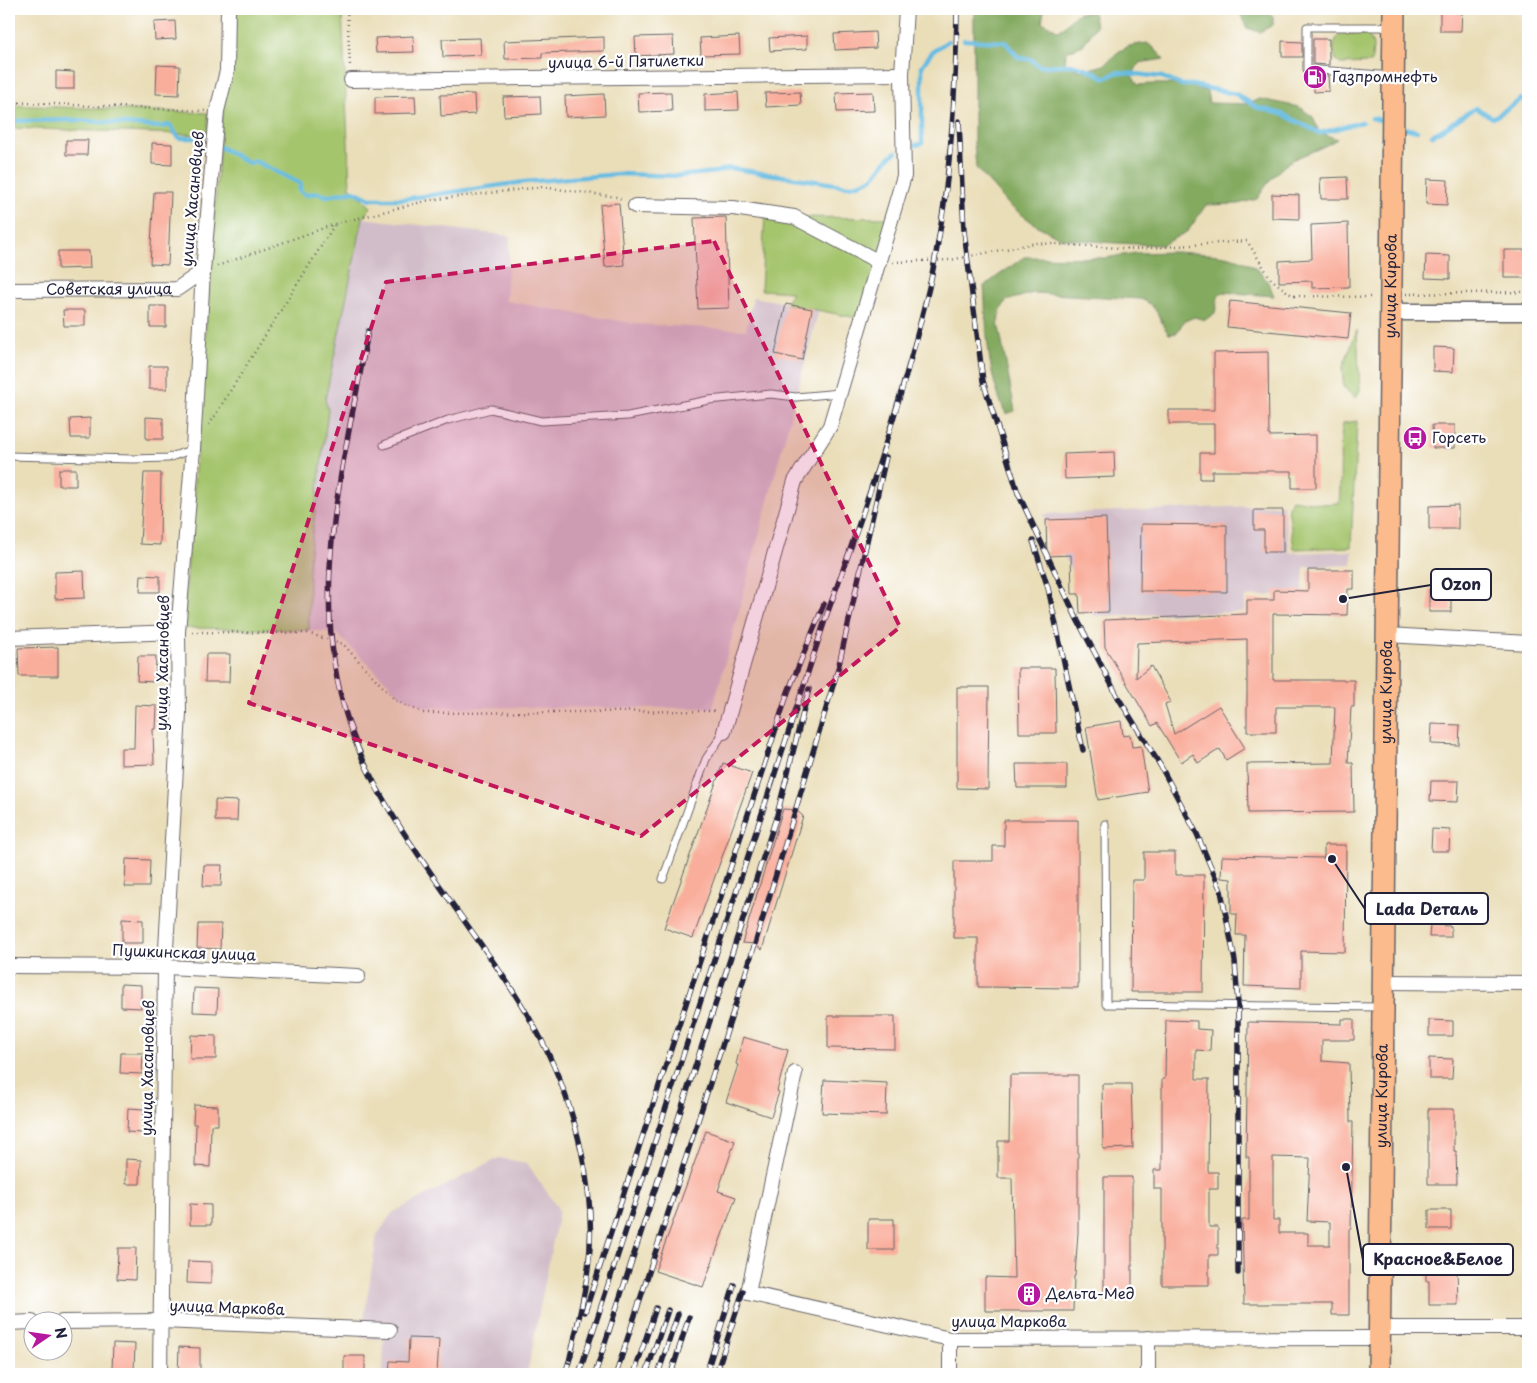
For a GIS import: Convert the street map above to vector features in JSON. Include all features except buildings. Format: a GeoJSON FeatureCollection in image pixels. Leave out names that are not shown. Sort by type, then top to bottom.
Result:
{"type":"FeatureCollection","features":[{"type":"Feature","properties":{"kind":"main road","name":"улица Кирова"},"geometry":{"type":"LineString","coordinates":[[1379,1374],[1394,18]]}},
{"type":"Feature","properties":{"kind":"street","name":"улица Хасановцев"},"geometry":{"type":"LineString","coordinates":[[160,1374],[166,967],[179,713],[178,632],[193,449],[202,271],[217,112],[227,71],[228,9]]}},
{"type":"Feature","properties":{"kind":"street"},"geometry":{"type":"LineString","coordinates":[[724,732],[795,481],[830,426],[904,176],[902,74],[906,9]]}},
{"type":"Feature","properties":{"kind":"street","name":"улица 6-й Пятилетки"},"geometry":{"type":"LineString","coordinates":[[351,80],[902,74]]}},
{"type":"Feature","properties":{"kind":"street"},"geometry":{"type":"LineString","coordinates":[[634,206],[733,208],[794,217],[879,262]]}},
{"type":"Feature","properties":{"kind":"street","name":"Советская улица"},"geometry":{"type":"LineString","coordinates":[[9,290],[178,289],[202,271]]}},
{"type":"Feature","properties":{"kind":"street"},"geometry":{"type":"LineString","coordinates":[[1390,312],[1528,312]]}},
{"type":"Feature","properties":{"kind":"street"},"geometry":{"type":"LineString","coordinates":[[9,638],[178,632]]}},
{"type":"Feature","properties":{"kind":"street"},"geometry":{"type":"LineString","coordinates":[[1387,635],[1528,643]]}},
{"type":"Feature","properties":{"kind":"street","name":"Пушкинская улица"},"geometry":{"type":"LineString","coordinates":[[9,966],[166,967],[358,976]]}},
{"type":"Feature","properties":{"kind":"street"},"geometry":{"type":"LineString","coordinates":[[1384,982],[1528,983]]}},
{"type":"Feature","properties":{"kind":"street","name":"улица Маркова"},"geometry":{"type":"LineString","coordinates":[[795,1073],[748,1293],[950,1339],[1148,1338],[1528,1328]]}},
{"type":"Feature","properties":{"kind":"street","name":"улица Маркова"},"geometry":{"type":"LineString","coordinates":[[72,1322],[160,1321],[390,1330]]}},
{"type":"Feature","properties":{"kind":"street"},"geometry":{"type":"LineString","coordinates":[[9,1322],[22,1322]]}},
{"type":"Feature","properties":{"kind":"street"},"geometry":{"type":"LineString","coordinates":[[1148,1338],[1148,1374]]}},
{"type":"Feature","properties":{"kind":"street"},"geometry":{"type":"LineString","coordinates":[[950,1339],[950,1374]]}},
{"type":"Feature","properties":{"kind":"lane"},"geometry":{"type":"LineString","coordinates":[[1393,76],[1307,69],[1307,27],[1394,18]]}},
{"type":"Feature","properties":{"kind":"lane"},"geometry":{"type":"LineString","coordinates":[[384,445],[448,420],[491,409],[541,421],[628,416],[718,399],[771,394],[796,397],[840,394]]}},
{"type":"Feature","properties":{"kind":"lane"},"geometry":{"type":"LineString","coordinates":[[9,456],[142,459],[168,458],[193,449]]}},
{"type":"Feature","properties":{"kind":"lane"},"geometry":{"type":"LineString","coordinates":[[663,879],[706,759],[724,732]]}},
{"type":"Feature","properties":{"kind":"lane"},"geometry":{"type":"LineString","coordinates":[[1105,824],[1106,1004],[1383,1007]]}},
{"type":"Feature","properties":{"kind":"path"},"geometry":{"type":"LineString","coordinates":[[346,9],[351,80]]}},
{"type":"Feature","properties":{"kind":"path"},"geometry":{"type":"LineString","coordinates":[[9,102],[217,112]]}},
{"type":"Feature","properties":{"kind":"path"},"geometry":{"type":"LineString","coordinates":[[202,271],[336,224],[430,200],[542,187],[617,197],[634,206]]}},
{"type":"Feature","properties":{"kind":"path"},"geometry":{"type":"LineString","coordinates":[[193,449],[336,224]]}},
{"type":"Feature","properties":{"kind":"path"},"geometry":{"type":"LineString","coordinates":[[879,262],[950,260],[1036,243],[1136,249],[1247,241],[1271,279],[1293,296],[1364,298]]}},
{"type":"Feature","properties":{"kind":"path"},"geometry":{"type":"LineString","coordinates":[[1422,293],[1528,292]]}},
{"type":"Feature","properties":{"kind":"path"},"geometry":{"type":"LineString","coordinates":[[178,632],[307,633],[343,644],[395,700],[423,713],[730,711]]}},
{"type":"Feature","properties":{"kind":"highlighted area"},"geometry":{"type":"Polygon","coordinates":[[[714,241],[900,627],[641,836],[249,703],[386,282],[714,241]]]}},
{"type":"Feature","properties":{"kind":"shaded area"},"geometry":{"type":"Polygon","coordinates":[[[363,218],[510,236],[506,301],[636,324],[746,330],[753,297],[819,309],[713,708],[425,707],[400,695],[336,633],[309,630],[309,560],[328,410],[325,400],[363,218]]]}},
{"type":"Feature","properties":{"kind":"shaded area"},"geometry":{"type":"Polygon","coordinates":[[[1283,505],[1290,553],[1352,551],[1352,565],[1304,567],[1302,593],[1245,597],[1244,612],[1094,616],[1043,514],[1283,505]]]}},
{"type":"Feature","properties":{"kind":"shaded area"},"geometry":{"type":"Polygon","coordinates":[[[499,1158],[527,1163],[559,1210],[527,1374],[383,1374],[384,1339],[361,1338],[377,1235],[392,1213],[499,1158]]]}},
{"type":"Feature","properties":{"kind":"green space"},"geometry":{"type":"Polygon","coordinates":[[[230,9],[342,9],[350,187],[371,207],[363,218],[325,400],[328,410],[309,560],[309,630],[183,628],[230,9]]]}},
{"type":"Feature","properties":{"kind":"green space"},"geometry":{"type":"Polygon","coordinates":[[[974,9],[1047,9],[1044,11],[1042,22],[1059,31],[1078,13],[1093,12],[1096,26],[1083,45],[1066,52],[1065,63],[1081,71],[1104,65],[1118,52],[1129,46],[1147,43],[1164,59],[1139,63],[1132,76],[1138,85],[1173,84],[1198,88],[1207,91],[1209,103],[1247,104],[1260,99],[1299,107],[1313,117],[1319,132],[1337,139],[1288,163],[1273,177],[1257,199],[1238,204],[1206,205],[1188,231],[1162,245],[1060,238],[1036,225],[1010,206],[976,168],[974,142],[974,9]]]}},
{"type":"Feature","properties":{"kind":"green space"},"geometry":{"type":"Polygon","coordinates":[[[1245,9],[1266,9],[1273,16],[1273,25],[1260,32],[1247,28],[1240,13],[1245,9]]]}},
{"type":"Feature","properties":{"kind":"green space"},"geometry":{"type":"Polygon","coordinates":[[[1342,34],[1362,34],[1370,38],[1373,48],[1370,63],[1341,64],[1336,61],[1334,46],[1336,39],[1342,34]]]}},
{"type":"Feature","properties":{"kind":"green space"},"geometry":{"type":"Polygon","coordinates":[[[9,105],[208,113],[208,135],[9,128],[9,105]]]}},
{"type":"Feature","properties":{"kind":"green space"},"geometry":{"type":"Polygon","coordinates":[[[765,213],[794,217],[892,218],[862,319],[786,304],[792,292],[761,290],[765,213]]]}},
{"type":"Feature","properties":{"kind":"green space"},"geometry":{"type":"Polygon","coordinates":[[[1174,252],[1219,255],[1246,263],[1258,270],[1267,281],[1274,296],[1223,292],[1218,297],[1215,313],[1205,320],[1194,317],[1183,322],[1177,333],[1169,334],[1152,306],[1141,299],[1033,293],[1006,301],[998,322],[1015,411],[1006,414],[999,399],[991,367],[984,286],[1024,257],[1105,258],[1136,253],[1174,252]]]}},
{"type":"Feature","properties":{"kind":"green space"},"geometry":{"type":"Polygon","coordinates":[[[1357,330],[1360,390],[1356,398],[1344,388],[1342,369],[1357,330]]]}},
{"type":"Feature","properties":{"kind":"green space"},"geometry":{"type":"Polygon","coordinates":[[[1357,421],[1351,547],[1294,549],[1288,507],[1292,499],[1322,504],[1339,503],[1343,423],[1357,421]]]}},
{"type":"Feature","properties":{"kind":"waterway"},"geometry":{"type":"LineString","coordinates":[[964,40],[1005,42],[1019,58],[1030,59],[1039,66],[1080,66],[1105,78],[1118,72],[1162,77],[1181,85],[1192,85],[1236,94],[1256,107],[1282,114],[1320,133],[1362,122]]}},
{"type":"Feature","properties":{"kind":"waterway"},"geometry":{"type":"LineString","coordinates":[[916,145],[922,143],[922,66],[932,52],[948,41]]}},
{"type":"Feature","properties":{"kind":"waterway"},"geometry":{"type":"LineString","coordinates":[[1432,135],[1476,108],[1493,118],[1522,99],[1528,98]]}},
{"type":"Feature","properties":{"kind":"waterway"},"geometry":{"type":"LineString","coordinates":[[1372,118],[1380,120]]}},
{"type":"Feature","properties":{"kind":"waterway"},"geometry":{"type":"LineString","coordinates":[[9,121],[77,120],[160,127],[170,125],[179,138],[200,138]]}},
{"type":"Feature","properties":{"kind":"waterway"},"geometry":{"type":"LineString","coordinates":[[1405,128],[1417,131]]}},
{"type":"Feature","properties":{"kind":"waterway"},"geometry":{"type":"LineString","coordinates":[[220,147],[249,163],[255,161],[301,184],[299,190],[305,195],[318,193],[326,196],[354,191],[370,199],[403,199],[524,182],[620,174],[679,176],[716,172],[729,168],[848,186],[859,184],[872,178],[888,158],[896,152]]}},
{"type":"Feature","properties":{"kind":"railway"},"geometry":{"type":"LineString","coordinates":[[579,1374],[827,614],[871,490],[921,321],[938,246],[951,144],[957,9]]}},
{"type":"Feature","properties":{"kind":"railway"},"geometry":{"type":"LineString","coordinates":[[959,121],[964,231],[983,381],[1018,493],[1078,621],[1119,699],[1160,765],[1197,834],[1221,891],[1235,961],[1238,1005],[1238,1273]]}},
{"type":"Feature","properties":{"kind":"railway"},"geometry":{"type":"LineString","coordinates":[[368,331],[340,478],[333,528],[330,626],[336,675],[357,747],[378,790],[416,852],[519,1001],[541,1039],[565,1093],[581,1151],[590,1211],[588,1269],[569,1362]]}},
{"type":"Feature","properties":{"kind":"railway"},"geometry":{"type":"LineString","coordinates":[[616,1374],[755,944],[838,669],[886,457]]}},
{"type":"Feature","properties":{"kind":"railway"},"geometry":{"type":"LineString","coordinates":[[1033,541],[1048,588],[1083,750]]}},
{"type":"Feature","properties":{"kind":"railway"},"geometry":{"type":"LineString","coordinates":[[585,1312],[788,692],[824,604]]}},
{"type":"Feature","properties":{"kind":"railway"},"geometry":{"type":"LineString","coordinates":[[595,1374],[777,815],[809,689]]}},
{"type":"Feature","properties":{"kind":"railway"},"geometry":{"type":"LineString","coordinates":[[706,1374],[734,1285]]}},
{"type":"Feature","properties":{"kind":"railway"},"geometry":{"type":"LineString","coordinates":[[716,1374],[743,1291]]}},
{"type":"Feature","properties":{"kind":"railway"},"geometry":{"type":"LineString","coordinates":[[634,1374],[656,1308]]}},
{"type":"Feature","properties":{"kind":"railway"},"geometry":{"type":"LineString","coordinates":[[646,1374],[668,1310]]}},
{"type":"Feature","properties":{"kind":"railway"},"geometry":{"type":"LineString","coordinates":[[658,1374],[678,1314]]}},
{"type":"Feature","properties":{"kind":"railway"},"geometry":{"type":"LineString","coordinates":[[671,1374],[689,1317]]}},
{"type":"Feature","properties":{"kind":"railway"},"geometry":{"type":"LineString","coordinates":[[565,1374],[571,1355]]}},
{"type":"Feature","properties":{"kind":"place","name":"Газпромнефть"},"geometry":{"type":"Point","coordinates":[1315,77]}},
{"type":"Feature","properties":{"kind":"place","name":"Горсеть"},"geometry":{"type":"Point","coordinates":[1415,438]}},
{"type":"Feature","properties":{"kind":"place","name":"Ozon"},"geometry":{"type":"Point","coordinates":[1343,599]}},
{"type":"Feature","properties":{"kind":"place","name":"Lada Dеталь"},"geometry":{"type":"Point","coordinates":[1332,859]}},
{"type":"Feature","properties":{"kind":"place","name":"Красное&Белое"},"geometry":{"type":"Point","coordinates":[1346,1167]}},
{"type":"Feature","properties":{"kind":"place","name":"Дельта-Мед"},"geometry":{"type":"Point","coordinates":[1029,1294]}}]}
